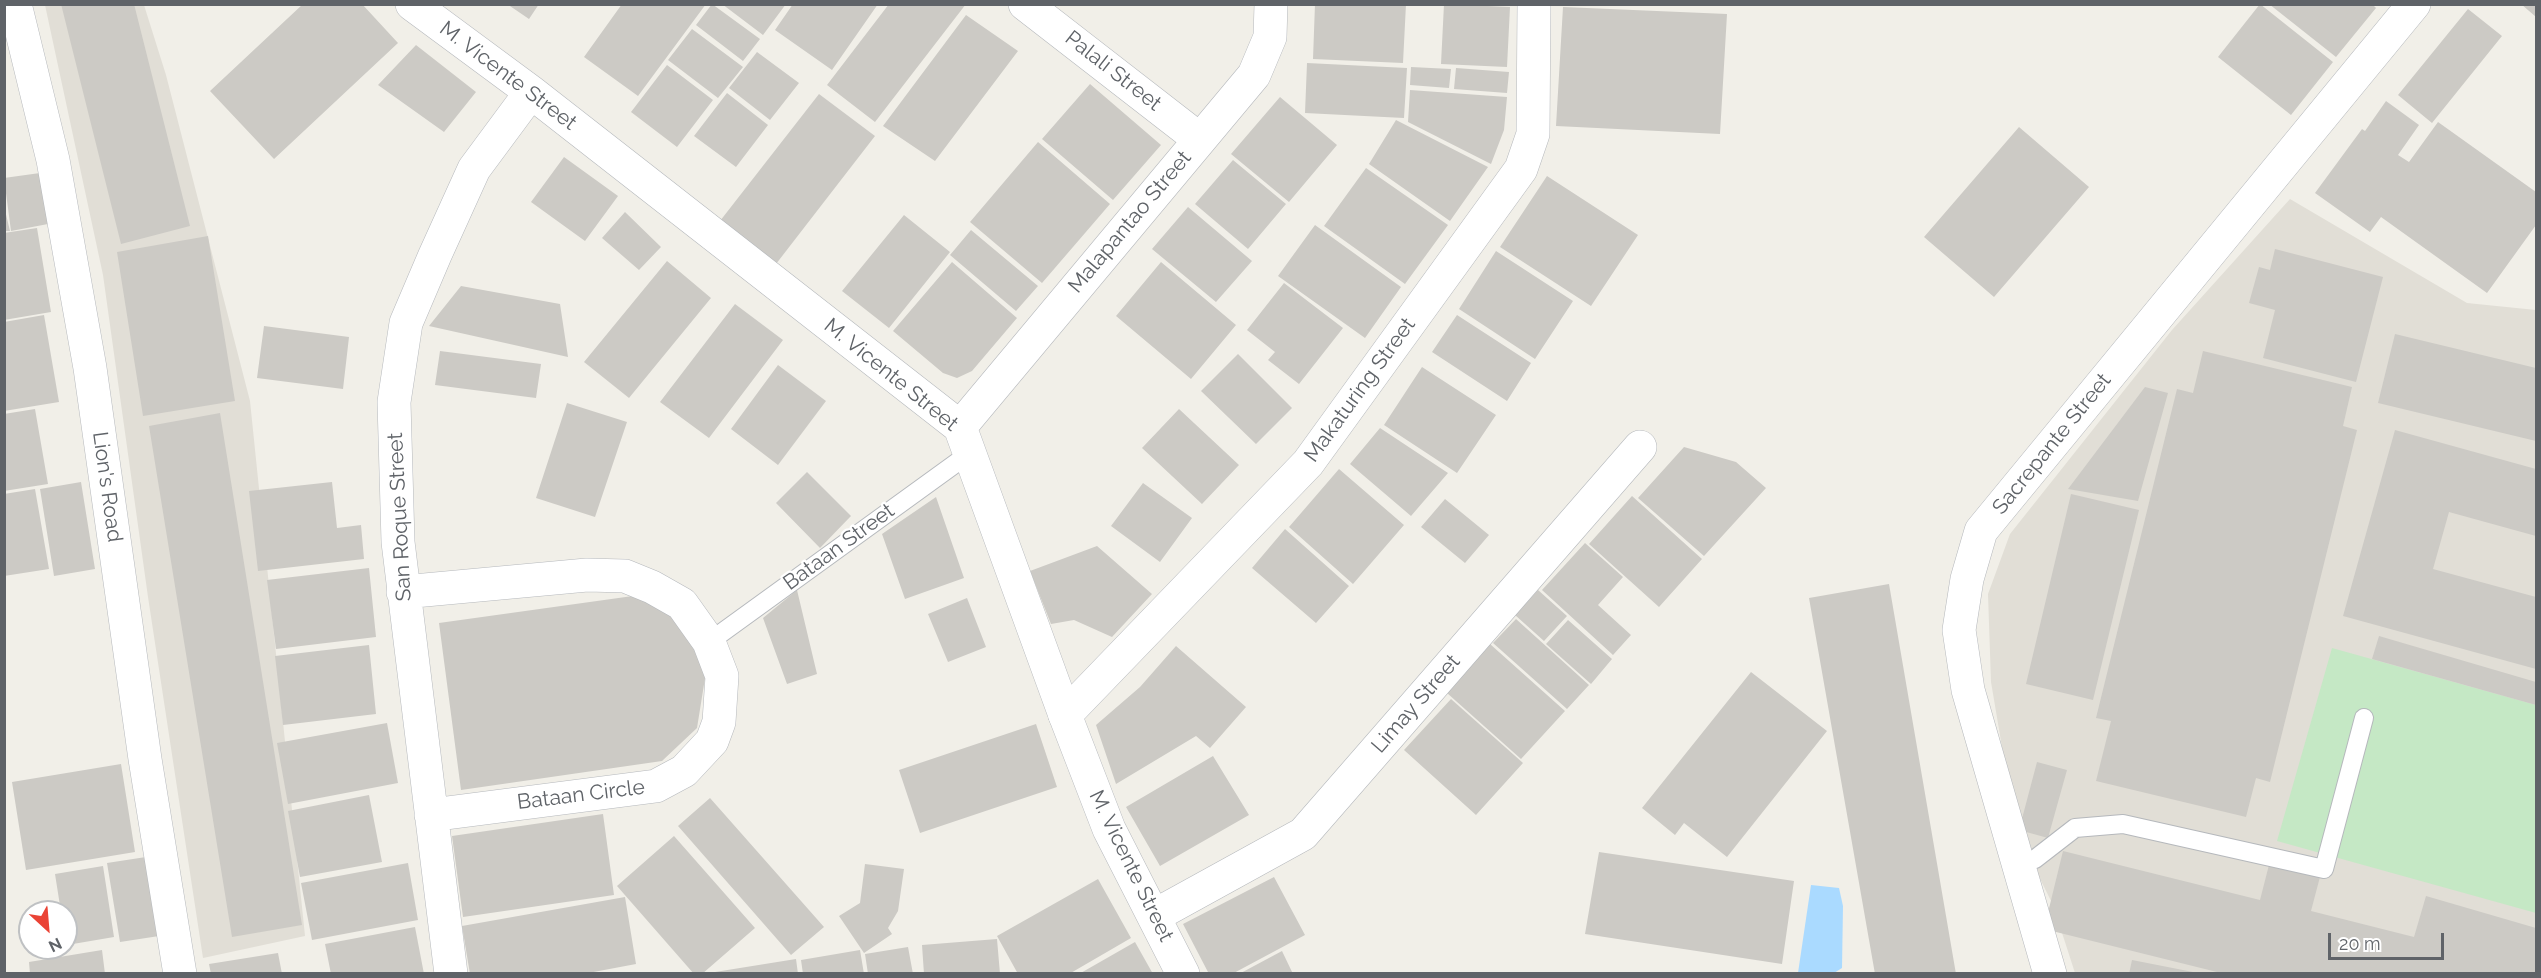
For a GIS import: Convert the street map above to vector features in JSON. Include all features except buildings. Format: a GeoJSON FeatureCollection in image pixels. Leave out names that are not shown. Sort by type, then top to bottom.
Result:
{"type":"FeatureCollection","features":[{"type":"Feature","properties":{"kind":"street","name":"Lion's Road"},"geometry":{"type":"LineString","coordinates":[[15,4],[53,160],[90,368],[145,759],[180,974]]}},
{"type":"Feature","properties":{"kind":"street","name":"M. Vicente Street"},"geometry":{"type":"LineString","coordinates":[[412,4],[531,92],[965,440],[1109,829],[1183,974]]}},
{"type":"Feature","properties":{"kind":"street","name":"Palali Street"},"geometry":{"type":"LineString","coordinates":[[1025,4],[1199,139]]}},
{"type":"Feature","properties":{"kind":"street","name":"Malapantao Street"},"geometry":{"type":"LineString","coordinates":[[965,440],[1199,139],[1254,75],[1270,37],[1271,4]]}},
{"type":"Feature","properties":{"kind":"street","name":"Makaturing Street"},"geometry":{"type":"LineString","coordinates":[[1065,715],[1308,463],[1521,169],[1533,134],[1534,4]]}},
{"type":"Feature","properties":{"kind":"street","name":"Sacrepante Street"},"geometry":{"type":"LineString","coordinates":[[2050,974],[1968,690],[1959,630],[1967,579],[1981,531],[2414,4]]}},
{"type":"Feature","properties":{"kind":"street","name":"San Roque Street"},"geometry":{"type":"LineString","coordinates":[[451,974],[398,542],[394,402],[406,323],[474,170],[531,92]]}},
{"type":"Feature","properties":{"kind":"street","name":"Limay Street"},"geometry":{"type":"LineString","coordinates":[[1154,916],[1303,834],[1640,447]]}},
{"type":"Feature","properties":{"kind":"street","name":"Bataan Circle"},"geometry":{"type":"LineString","coordinates":[[403,592],[588,575],[625,576],[652,587],[682,604],[709,642],[722,676],[719,722],[712,741],[684,771],[656,786],[431,815]]}},
{"type":"Feature","properties":{"kind":"lane","name":"Bataan Street"},"geometry":{"type":"LineString","coordinates":[[709,642],[965,440]]}},
{"type":"Feature","properties":{"kind":"lane"},"geometry":{"type":"LineString","coordinates":[[2017,865],[2036,859],[2075,828],[2123,824],[2324,869],[2364,718]]}},
{"type":"Feature","properties":{"kind":"shaded area"},"geometry":{"type":"Polygon","coordinates":[[[45,5],[144,5],[166,75],[250,401],[305,936],[203,958],[148,597],[103,275],[45,5]]]}},
{"type":"Feature","properties":{"kind":"shaded area"},"geometry":{"type":"Polygon","coordinates":[[[2290,199],[2467,303],[2536,310],[2536,973],[2075,973],[2053,905],[2016,830],[1991,682],[1988,594],[2010,534],[2172,330],[2290,199]]]}},
{"type":"Feature","properties":{"kind":"green space"},"geometry":{"type":"Polygon","coordinates":[[[2332,648],[2536,705],[2536,913],[2277,841],[2332,648]]]}},
{"type":"Feature","properties":{"kind":"water"},"geometry":{"type":"Polygon","coordinates":[[[1811,885],[1839,888],[1843,906],[1842,968],[1834,973],[1798,973],[1811,885]]]}}]}
